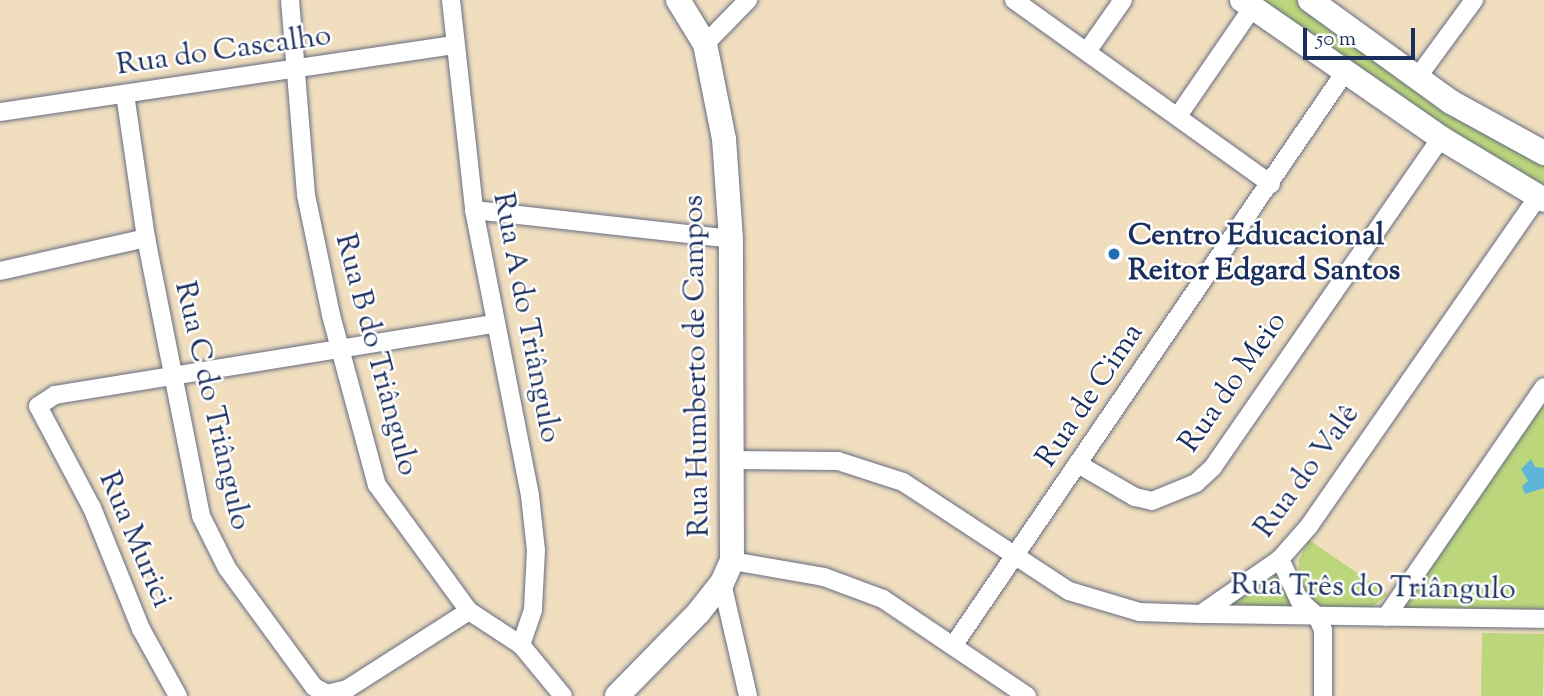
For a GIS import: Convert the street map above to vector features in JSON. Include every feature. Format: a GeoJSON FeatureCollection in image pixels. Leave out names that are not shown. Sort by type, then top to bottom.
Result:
{"type":"FeatureCollection","features":[{"type":"Feature","properties":{"kind":"street","name":"Rua B do Triângulo"},"geometry":{"type":"LineString","coordinates":[[290,0],[293,71],[306,195],[340,351],[377,485],[469,611],[521,645],[563,696]]}},
{"type":"Feature","properties":{"kind":"street","name":"Rua A do Triângulo"},"geometry":{"type":"LineString","coordinates":[[451,0],[474,210],[494,324],[530,496],[536,550],[533,610],[521,645]]}},
{"type":"Feature","properties":{"kind":"street","name":"Rua Humberto de Campos"},"geometry":{"type":"LineString","coordinates":[[678,0],[705,44],[724,139],[731,239],[731,460],[727,572]]}},
{"type":"Feature","properties":{"kind":"street"},"geometry":{"type":"LineString","coordinates":[[705,44],[748,0]]}},
{"type":"Feature","properties":{"kind":"street"},"geometry":{"type":"LineString","coordinates":[[1014,0],[1088,50],[1271,184]]}},
{"type":"Feature","properties":{"kind":"street"},"geometry":{"type":"LineString","coordinates":[[1088,50],[1124,0]]}},
{"type":"Feature","properties":{"kind":"street"},"geometry":{"type":"LineString","coordinates":[[1417,78],[1474,0]]}},
{"type":"Feature","properties":{"kind":"street"},"geometry":{"type":"LineString","coordinates":[[1178,116],[1247,4],[1441,138],[1540,199]]}},
{"type":"Feature","properties":{"kind":"street"},"geometry":{"type":"LineString","coordinates":[[1324,4],[1417,78],[1483,122],[1544,153]]}},
{"type":"Feature","properties":{"kind":"street","name":"Rua do Cascalho"},"geometry":{"type":"LineString","coordinates":[[0,113],[455,45]]}},
{"type":"Feature","properties":{"kind":"street","name":"Rua de Cima"},"geometry":{"type":"LineString","coordinates":[[953,646],[1017,558],[1345,72]]}},
{"type":"Feature","properties":{"kind":"street","name":"Rua C do Triângulo"},"geometry":{"type":"LineString","coordinates":[[125,94],[146,239],[171,374],[201,516],[214,547],[314,687],[327,694],[341,692],[469,611]]}},
{"type":"Feature","properties":{"kind":"street","name":"Rua do Meio"},"geometry":{"type":"LineString","coordinates":[[1078,464],[1135,497],[1152,501],[1196,483],[1213,467],[1441,138]]}},
{"type":"Feature","properties":{"kind":"street","name":"Rua do Valê"},"geometry":{"type":"LineString","coordinates":[[1201,614],[1280,559],[1314,519],[1540,199]]}},
{"type":"Feature","properties":{"kind":"street"},"geometry":{"type":"LineString","coordinates":[[474,210],[731,239]]}},
{"type":"Feature","properties":{"kind":"street"},"geometry":{"type":"LineString","coordinates":[[0,271],[146,239]]}},
{"type":"Feature","properties":{"kind":"street"},"geometry":{"type":"LineString","coordinates":[[171,374],[340,351],[494,324]]}},
{"type":"Feature","properties":{"kind":"street","name":"Rua Murici"},"geometry":{"type":"LineString","coordinates":[[171,374],[55,395],[38,406],[86,495],[141,629],[178,696]]}},
{"type":"Feature","properties":{"kind":"street"},"geometry":{"type":"LineString","coordinates":[[1386,617],[1544,387]]}},
{"type":"Feature","properties":{"kind":"street"},"geometry":{"type":"LineString","coordinates":[[731,460],[838,461],[904,482],[1069,591],[1101,604],[1140,612],[1201,614]]}},
{"type":"Feature","properties":{"kind":"street"},"geometry":{"type":"LineString","coordinates":[[1280,559],[1299,600],[1317,616],[1324,637],[1323,696]]}},
{"type":"Feature","properties":{"kind":"street"},"geometry":{"type":"LineString","coordinates":[[727,572],[824,578],[883,599],[1027,696]]}},
{"type":"Feature","properties":{"kind":"street"},"geometry":{"type":"LineString","coordinates":[[617,696],[727,572]]}},
{"type":"Feature","properties":{"kind":"street"},"geometry":{"type":"LineString","coordinates":[[727,572],[748,696]]}},
{"type":"Feature","properties":{"kind":"street","name":"Rua Três do Triângulo"},"geometry":{"type":"LineString","coordinates":[[1201,614],[1544,619]]}},
{"type":"Feature","properties":{"kind":"green space"},"geometry":{"type":"Polygon","coordinates":[[[1242,0],[1298,0],[1544,165],[1544,200],[1242,0]]]}},
{"type":"Feature","properties":{"kind":"green space"},"geometry":{"type":"Polygon","coordinates":[[[1544,398],[1544,615],[1395,613],[1544,398]]]}},
{"type":"Feature","properties":{"kind":"green space"},"geometry":{"type":"Polygon","coordinates":[[[1309,540],[1388,594],[1371,608],[1326,608],[1310,602],[1299,585],[1299,560],[1309,540]]]}},
{"type":"Feature","properties":{"kind":"green space"},"geometry":{"type":"Polygon","coordinates":[[[1283,568],[1300,610],[1217,607],[1260,587],[1283,568]]]}},
{"type":"Feature","properties":{"kind":"green space"},"geometry":{"type":"Polygon","coordinates":[[[1482,633],[1544,634],[1543,696],[1481,696],[1482,633]]]}},
{"type":"Feature","properties":{"kind":"water"},"geometry":{"type":"Polygon","coordinates":[[[1531,459],[1535,467],[1544,468],[1544,488],[1525,494],[1522,486],[1528,481],[1521,469],[1531,459]]]}},
{"type":"Feature","properties":{"kind":"place","name":"Centro Educacional Reitor Edgard Santos"},"geometry":{"type":"Point","coordinates":[1114,254]}}]}
